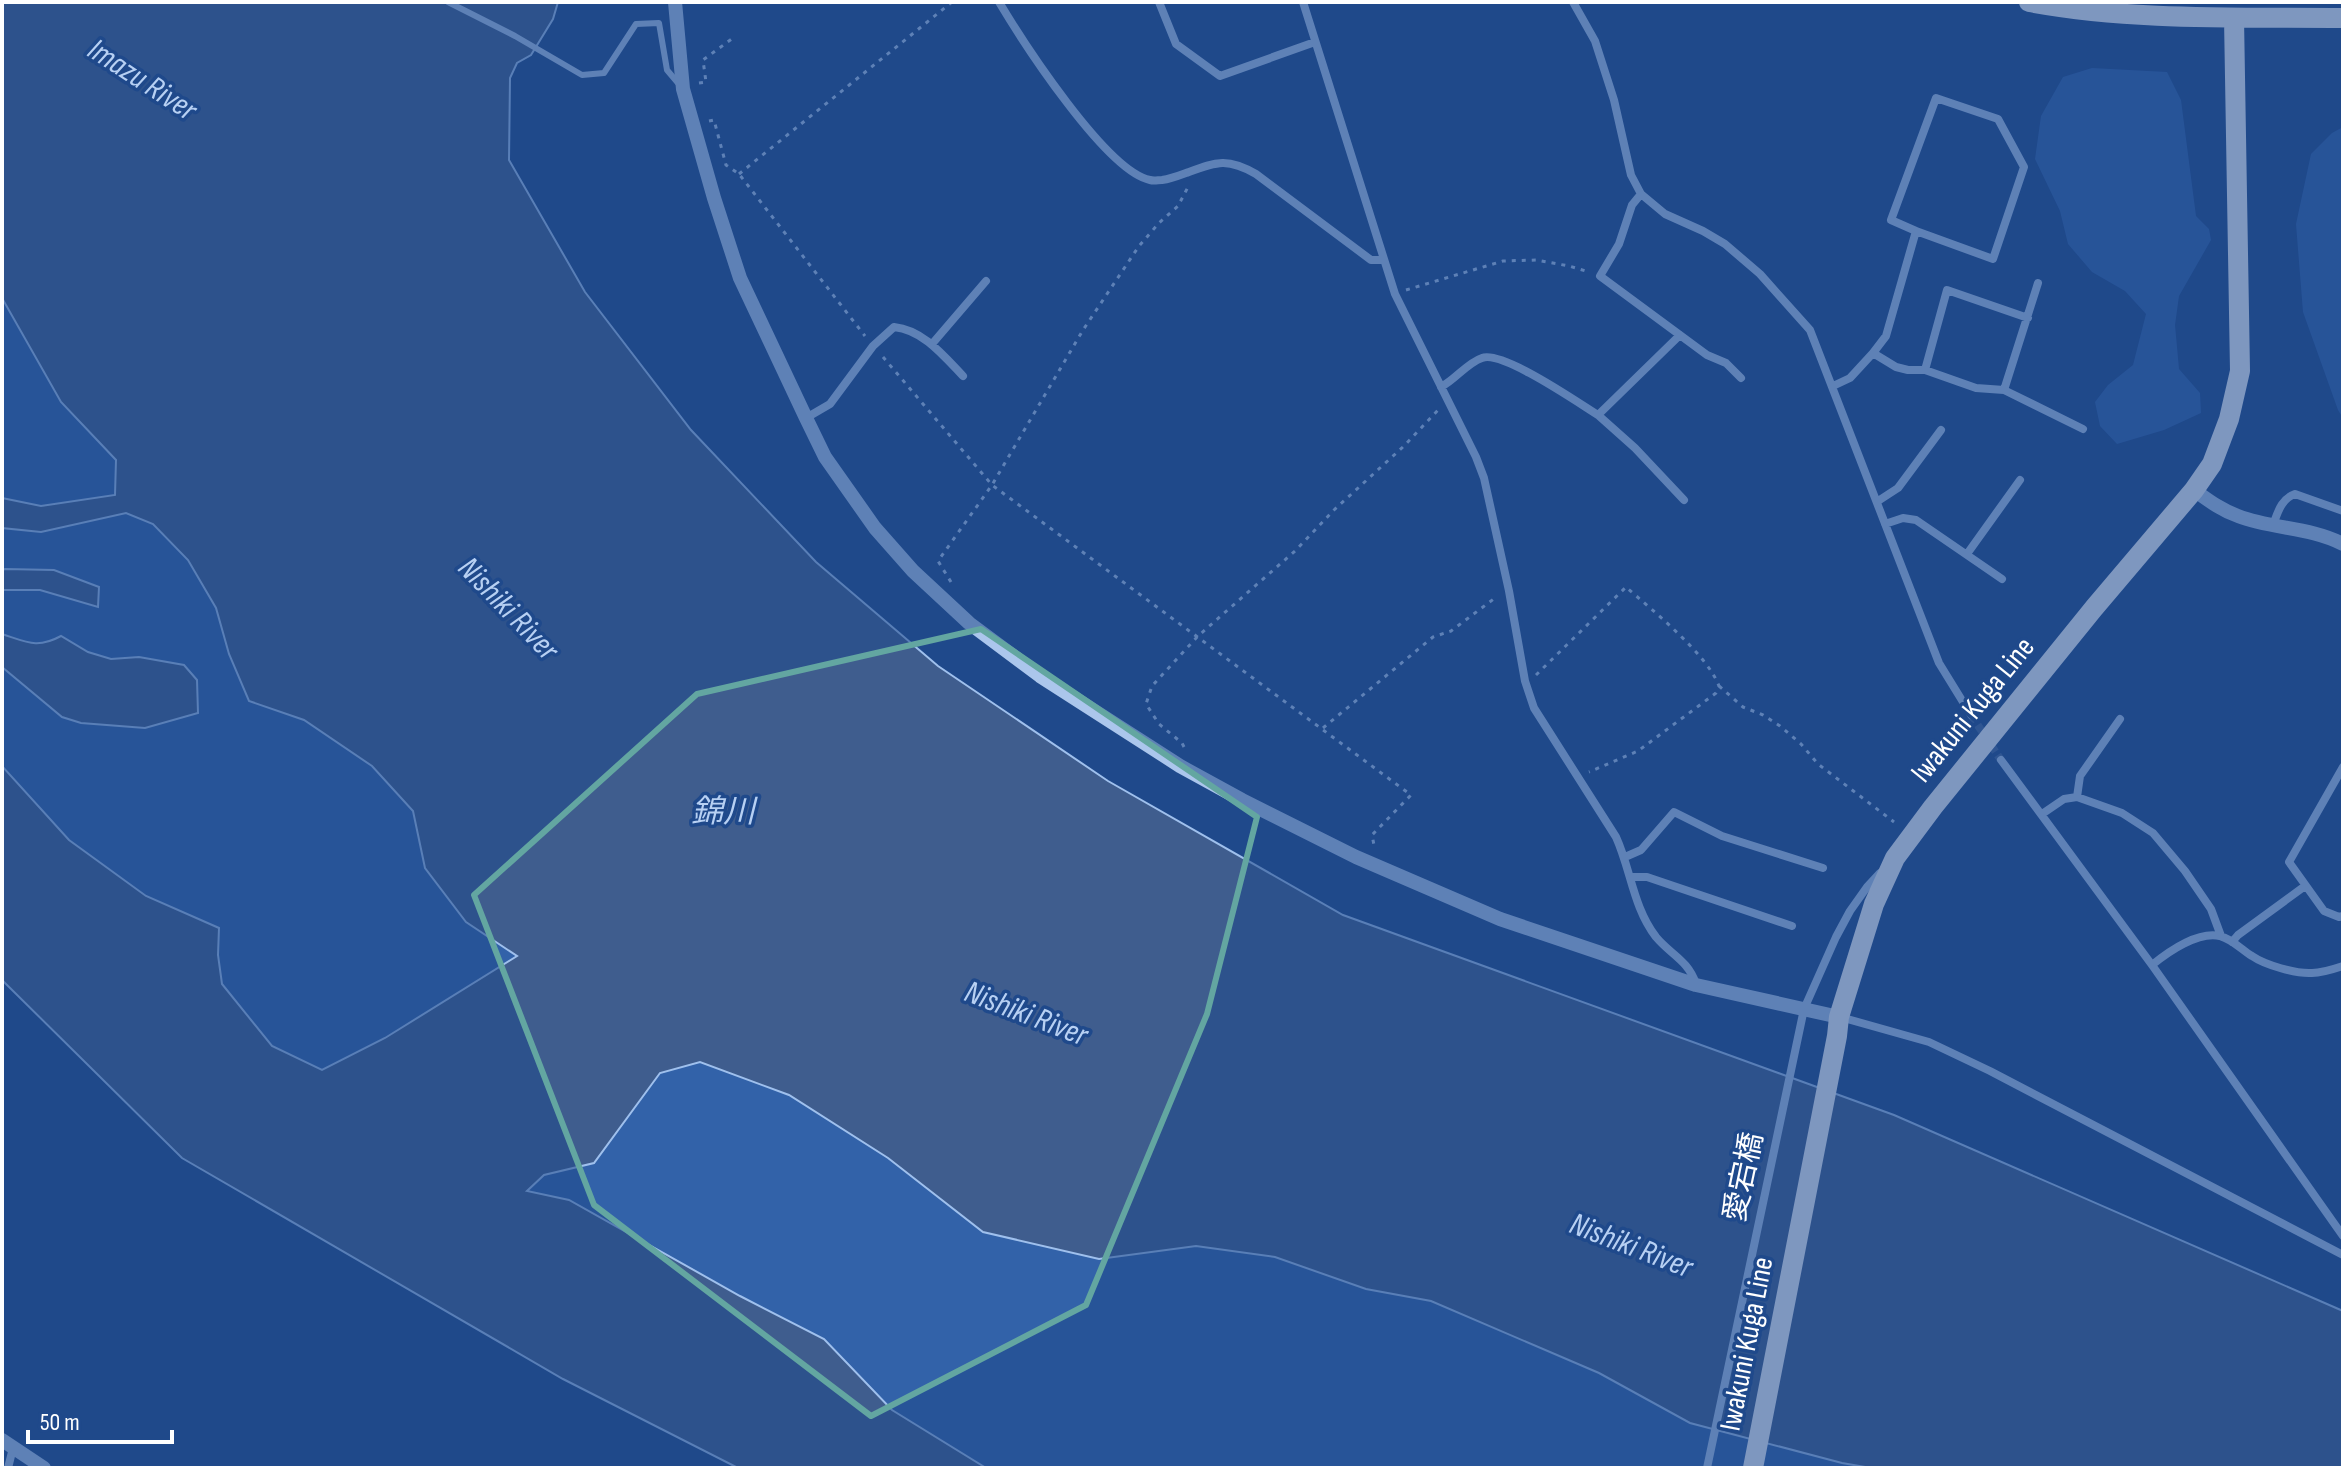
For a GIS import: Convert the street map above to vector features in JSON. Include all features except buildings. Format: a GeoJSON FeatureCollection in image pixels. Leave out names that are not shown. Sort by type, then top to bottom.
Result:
{"type":"FeatureCollection","features":[{"type":"Feature","properties":{"kind":"main road"},"geometry":{"type":"LineString","coordinates":[[2029,2],[2077,11],[2234,18],[2343,18]]}},
{"type":"Feature","properties":{"kind":"main road","name":"Iwakuni Kuga Line"},"geometry":{"type":"LineString","coordinates":[[1753,1468],[1838,1027],[1874,904],[1895,858],[1933,807],[2194,490],[2212,464],[2229,419],[2240,371],[2234,18]]}},
{"type":"Feature","properties":{"kind":"street"},"geometry":{"type":"LineString","coordinates":[[675,2],[683,89],[740,278],[825,457],[875,528],[913,571],[969,623],[1040,676],[1180,766],[1356,857],[1500,919],[1696,985],[1804,1009],[1838,1027],[1929,1042],[2342,1254],[2343,1244]]}},
{"type":"Feature","properties":{"kind":"street"},"geometry":{"type":"LineString","coordinates":[[999,2],[1024,45],[1049,79],[1099,141],[1131,171],[1149,180],[1166,180],[1218,163],[1237,163],[1371,260],[1384,260]]}},
{"type":"Feature","properties":{"kind":"street"},"geometry":{"type":"LineString","coordinates":[[1159,2],[1176,44],[1220,76],[1315,42]]}},
{"type":"Feature","properties":{"kind":"street"},"geometry":{"type":"LineString","coordinates":[[1303,2],[1395,294],[1484,478],[1525,681],[1534,708],[1616,837],[1625,857],[1635,899],[1646,921],[1658,939],[1691,970],[1696,985]]}},
{"type":"Feature","properties":{"kind":"street"},"geometry":{"type":"LineString","coordinates":[[1573,2],[1595,41],[1614,100],[1631,175],[1641,194],[1665,214],[1725,244],[1760,274],[1810,330],[1939,663],[1971,715]]}},
{"type":"Feature","properties":{"kind":"street"},"geometry":{"type":"LineString","coordinates":[[1936,98],[1998,119],[2024,167],[1993,259],[1916,231],[1891,220],[1936,98]]}},
{"type":"Feature","properties":{"kind":"street"},"geometry":{"type":"LineString","coordinates":[[1641,194],[1632,205],[1619,244],[1600,276],[1707,355],[1726,363],[1741,378]]}},
{"type":"Feature","properties":{"kind":"street"},"geometry":{"type":"LineString","coordinates":[[1833,386],[1850,378],[1886,336],[1916,231]]}},
{"type":"Feature","properties":{"kind":"street"},"geometry":{"type":"LineString","coordinates":[[932,344],[986,281]]}},
{"type":"Feature","properties":{"kind":"street"},"geometry":{"type":"LineString","coordinates":[[2004,390],[2038,283]]}},
{"type":"Feature","properties":{"kind":"street"},"geometry":{"type":"LineString","coordinates":[[1925,370],[1947,290],[2028,318]]}},
{"type":"Feature","properties":{"kind":"street"},"geometry":{"type":"LineString","coordinates":[[806,418],[830,404],[873,346],[894,327],[905,328],[932,344],[963,376]]}},
{"type":"Feature","properties":{"kind":"street"},"geometry":{"type":"LineString","coordinates":[[1598,415],[1680,335]]}},
{"type":"Feature","properties":{"kind":"street"},"geometry":{"type":"LineString","coordinates":[[1873,353],[1896,367],[1925,370],[1976,388],[2004,390],[2083,429]]}},
{"type":"Feature","properties":{"kind":"street"},"geometry":{"type":"LineString","coordinates":[[1441,387],[1452,382],[1479,358],[1490,355],[1508,361],[1598,415],[1635,448],[1684,500]]}},
{"type":"Feature","properties":{"kind":"street"},"geometry":{"type":"LineString","coordinates":[[1878,501],[1898,488],[1941,430]]}},
{"type":"Feature","properties":{"kind":"street"},"geometry":{"type":"LineString","coordinates":[[1967,554],[2020,480]]}},
{"type":"Feature","properties":{"kind":"street"},"geometry":{"type":"LineString","coordinates":[[2194,490],[2240,517],[2303,530],[2343,544]]}},
{"type":"Feature","properties":{"kind":"street"},"geometry":{"type":"LineString","coordinates":[[2273,525],[2281,505],[2295,494],[2343,511]]}},
{"type":"Feature","properties":{"kind":"street"},"geometry":{"type":"LineString","coordinates":[[1885,524],[1903,518],[1916,520],[2002,579]]}},
{"type":"Feature","properties":{"kind":"street"},"geometry":{"type":"LineString","coordinates":[[2077,797],[2080,776],[2120,719]]}},
{"type":"Feature","properties":{"kind":"street"},"geometry":{"type":"LineString","coordinates":[[2001,760],[2152,965],[2343,1236]]}},
{"type":"Feature","properties":{"kind":"street"},"geometry":{"type":"LineString","coordinates":[[2343,767],[2289,862],[2324,911],[2343,916]]}},
{"type":"Feature","properties":{"kind":"street"},"geometry":{"type":"LineString","coordinates":[[2042,814],[2064,799],[2077,797],[2122,813],[2153,833],[2211,909],[2221,936]]}},
{"type":"Feature","properties":{"kind":"street"},"geometry":{"type":"LineString","coordinates":[[1625,857],[1641,850],[1674,812],[1722,836],[1823,868]]}},
{"type":"Feature","properties":{"kind":"street","name":"愛宕橋"},"geometry":{"type":"LineString","coordinates":[[1707,1468],[1804,1009],[1850,911],[1867,887],[1895,858]]}},
{"type":"Feature","properties":{"kind":"street"},"geometry":{"type":"LineString","coordinates":[[1631,877],[1647,877],[1792,926]]}},
{"type":"Feature","properties":{"kind":"street"},"geometry":{"type":"LineString","coordinates":[[2232,942],[2305,886]]}},
{"type":"Feature","properties":{"kind":"street"},"geometry":{"type":"LineString","coordinates":[[2152,965],[2196,939],[2221,936],[2255,959],[2278,967],[2313,974],[2343,966]]}},
{"type":"Feature","properties":{"kind":"street"},"geometry":{"type":"LineString","coordinates":[[8,1444],[8,1468]]}},
{"type":"Feature","properties":{"kind":"street"},"geometry":{"type":"LineString","coordinates":[[8,1444],[44,1468]]}},
{"type":"Feature","properties":{"kind":"lane"},"geometry":{"type":"LineString","coordinates":[[448,2],[582,75],[604,73],[636,24],[659,23],[667,70],[683,89]]}},
{"type":"Feature","properties":{"kind":"path"},"geometry":{"type":"LineString","coordinates":[[739,174],[952,2]]}},
{"type":"Feature","properties":{"kind":"path"},"geometry":{"type":"LineString","coordinates":[[699,83],[706,82],[703,60],[733,38]]}},
{"type":"Feature","properties":{"kind":"path"},"geometry":{"type":"LineString","coordinates":[[707,122],[714,120],[726,165],[739,174],[873,346],[992,485],[1411,795],[1372,835],[1376,852]]}},
{"type":"Feature","properties":{"kind":"path"},"geometry":{"type":"LineString","coordinates":[[950,590],[952,582],[938,561],[992,485],[1083,330],[1139,246],[1178,206],[1201,168]]}},
{"type":"Feature","properties":{"kind":"path"},"geometry":{"type":"LineString","coordinates":[[1395,294],[1503,261],[1536,260],[1600,276]]}},
{"type":"Feature","properties":{"kind":"path"},"geometry":{"type":"LineString","coordinates":[[1180,766],[1186,754],[1182,743],[1159,724],[1146,704],[1152,686],[1198,636],[1295,551],[1449,402]]}},
{"type":"Feature","properties":{"kind":"path"},"geometry":{"type":"LineString","coordinates":[[1525,681],[1537,675],[1626,587],[1689,646],[1714,673],[1719,686],[1743,707],[1780,726],[1818,764],[1894,822]]}},
{"type":"Feature","properties":{"kind":"path"},"geometry":{"type":"LineString","coordinates":[[1323,728],[1433,637],[1451,631],[1509,591]]}},
{"type":"Feature","properties":{"kind":"path"},"geometry":{"type":"LineString","coordinates":[[1578,777],[1638,751],[1716,693],[1719,686]]}},
{"type":"Feature","properties":{"kind":"highlighted area"},"geometry":{"type":"Polygon","coordinates":[[[981,629],[1257,817],[1207,1014],[1086,1305],[871,1416],[594,1205],[474,895],[697,694],[981,629]]]}},
{"type":"Feature","properties":{"kind":"shaded area"},"geometry":{"type":"Polygon","coordinates":[[[2092,68],[2167,72],[2181,100],[2196,216],[2209,229],[2211,240],[2179,296],[2175,325],[2179,369],[2200,393],[2201,413],[2164,430],[2117,444],[2100,426],[2095,402],[2108,385],[2133,365],[2146,314],[2125,291],[2092,272],[2068,244],[2060,211],[2035,159],[2041,116],[2063,77],[2092,68]]]}},
{"type":"Feature","properties":{"kind":"shaded area"},"geometry":{"type":"Polygon","coordinates":[[[2343,127],[2343,418],[2303,312],[2296,224],[2311,154],[2332,133],[2343,127]]]}},
{"type":"Feature","properties":{"kind":"shaded area"},"geometry":{"type":"Polygon","coordinates":[[[2,298],[61,402],[116,460],[115,495],[41,506],[2,498],[2,298]]]}},
{"type":"Feature","properties":{"kind":"shaded area"},"geometry":{"type":"Polygon","coordinates":[[[126,513],[153,523],[188,560],[216,608],[229,654],[249,701],[304,720],[372,766],[413,811],[425,868],[466,922],[517,956],[385,1038],[322,1071],[272,1046],[222,984],[218,955],[219,928],[146,896],[69,840],[2,766],[2,667],[22,683],[139,657],[111,659],[88,652],[62,636],[39,643],[2,634],[2,590],[40,590],[97,606],[54,570],[2,570],[2,528],[41,532],[126,513]]]}},
{"type":"Feature","properties":{"kind":"shaded area"},"geometry":{"type":"Polygon","coordinates":[[[700,1062],[789,1095],[888,1158],[1099,1259],[1196,1246],[1275,1257],[1366,1289],[1431,1301],[1599,1373],[1690,1423],[1871,1468],[986,1468],[892,1410],[823,1339],[569,1200],[527,1192],[544,1175],[594,1163],[660,1073],[700,1062]]]}},
{"type":"Feature","properties":{"kind":"water","name":"錦川"},"geometry":{"type":"Polygon","coordinates":[[[2,2],[558,2],[553,19],[531,55],[517,63],[510,78],[509,160],[585,292],[691,430],[816,562],[938,666],[1108,781],[1343,915],[1894,1115],[2343,1311],[2343,1468],[1871,1468],[1842,1463],[1690,1423],[1599,1373],[1431,1301],[1366,1289],[1275,1257],[1196,1246],[1099,1259],[983,1232],[888,1158],[789,1095],[700,1062],[660,1073],[594,1163],[544,1175],[527,1191],[569,1200],[740,1296],[824,1339],[892,1410],[986,1468],[738,1468],[563,1379],[182,1158],[2,980],[2,766],[69,840],[146,896],[219,928],[218,955],[222,984],[272,1046],[322,1070],[385,1038],[517,956],[466,922],[425,868],[413,811],[372,766],[304,720],[249,701],[229,654],[216,608],[188,560],[153,524],[126,513],[41,532],[2,528],[2,498],[41,506],[115,495],[116,460],[61,402],[2,298],[2,2]]]}},
{"type":"Feature","properties":{"kind":"water"},"geometry":{"type":"Polygon","coordinates":[[[2,570],[54,570],[99,587],[98,607],[40,590],[2,590],[2,570]]]}},
{"type":"Feature","properties":{"kind":"water"},"geometry":{"type":"Polygon","coordinates":[[[2,634],[38,643],[61,636],[88,652],[111,659],[139,657],[184,665],[197,680],[198,713],[145,728],[81,723],[62,717],[2,667],[2,634]]]}},
{"type":"Feature","properties":{"kind":"tunnel"},"geometry":{"type":"LineString","coordinates":[[1971,715],[2001,760]]}},
{"type":"Feature","properties":{"kind":"water label","name":"Imazu River"},"geometry":{"type":"Point","coordinates":[142,80]}},
{"type":"Feature","properties":{"kind":"water label","name":"Nishiki River"},"geometry":{"type":"Point","coordinates":[508,609]}},
{"type":"Feature","properties":{"kind":"water label","name":"Nishiki River"},"geometry":{"type":"Point","coordinates":[1026,1014]}},
{"type":"Feature","properties":{"kind":"water label","name":"Nishiki River"},"geometry":{"type":"Point","coordinates":[1631,1246]}}]}
